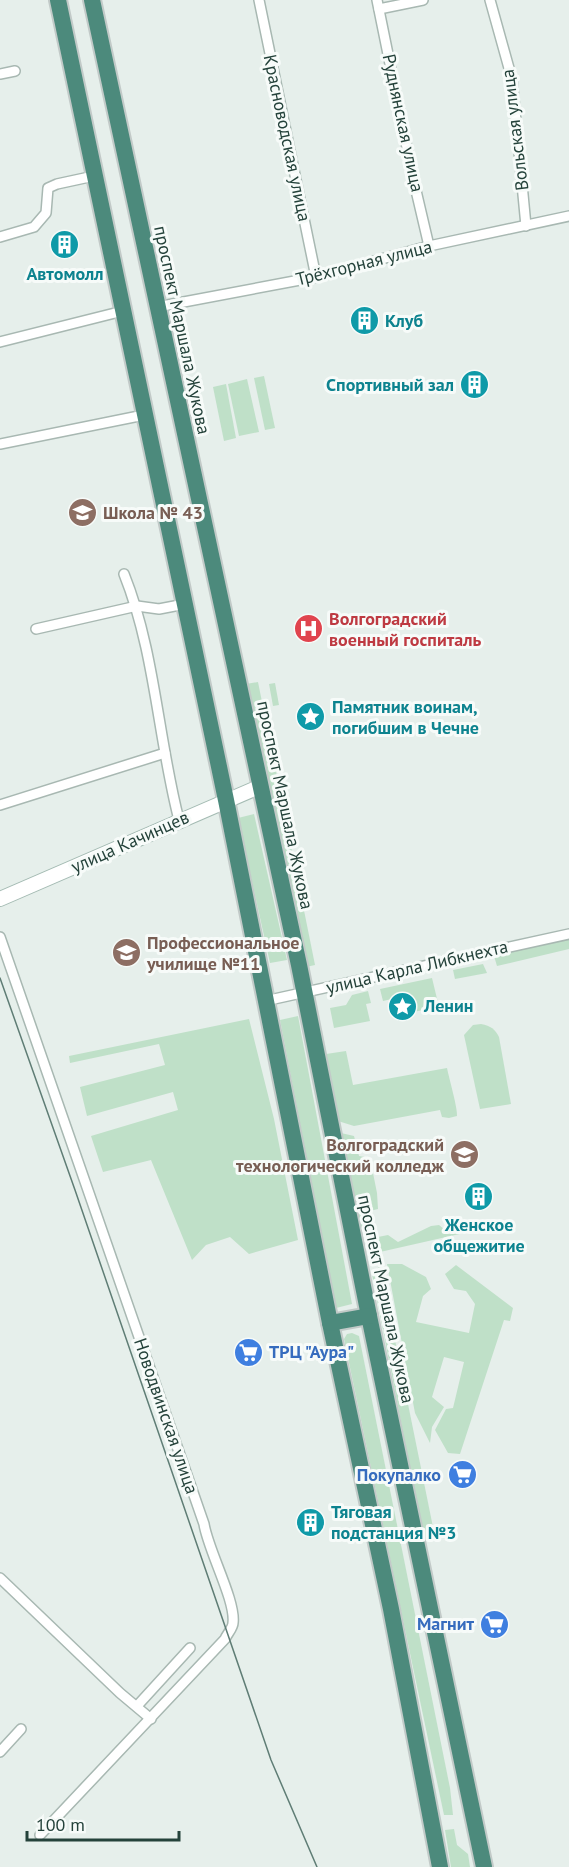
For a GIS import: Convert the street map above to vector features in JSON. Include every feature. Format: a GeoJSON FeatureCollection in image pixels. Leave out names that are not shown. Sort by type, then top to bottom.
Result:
{"type":"FeatureCollection","features":[{"type":"Feature","properties":{"kind":"highway"},"geometry":{"type":"LineString","coordinates":[[58,0],[226,800],[330,1323],[391,1609],[440,1867]]}},
{"type":"Feature","properties":{"kind":"highway","name":"проспект Маршала Жукова"},"geometry":{"type":"LineString","coordinates":[[92,0],[305,994],[369,1316],[484,1867]]}},
{"type":"Feature","properties":{"kind":"highway"},"geometry":{"type":"LineString","coordinates":[[330,1323],[369,1316]]}},
{"type":"Feature","properties":{"kind":"main road","name":"улица Качинцев"},"geometry":{"type":"LineString","coordinates":[[0,899],[261,786]]}},
{"type":"Feature","properties":{"kind":"street","name":"Красноводская улица"},"geometry":{"type":"LineString","coordinates":[[259,0],[316,277]]}},
{"type":"Feature","properties":{"kind":"street"},"geometry":{"type":"LineString","coordinates":[[378,5],[423,0]]}},
{"type":"Feature","properties":{"kind":"street","name":"Вольская улица"},"geometry":{"type":"LineString","coordinates":[[490,0],[512,79],[526,226]]}},
{"type":"Feature","properties":{"kind":"street","name":"Руднянская улица"},"geometry":{"type":"LineString","coordinates":[[378,5],[429,246]]}},
{"type":"Feature","properties":{"kind":"street"},"geometry":{"type":"LineString","coordinates":[[0,74],[15,71]]}},
{"type":"Feature","properties":{"kind":"street"},"geometry":{"type":"LineString","coordinates":[[0,237],[34,227],[46,213],[48,188],[94,176]]}},
{"type":"Feature","properties":{"kind":"street","name":"Трёхгорная улица"},"geometry":{"type":"LineString","coordinates":[[158,307],[316,277],[429,246],[569,216]]}},
{"type":"Feature","properties":{"kind":"street"},"geometry":{"type":"LineString","coordinates":[[0,342],[123,312]]}},
{"type":"Feature","properties":{"kind":"street"},"geometry":{"type":"LineString","coordinates":[[0,444],[144,415]]}},
{"type":"Feature","properties":{"kind":"street"},"geometry":{"type":"LineString","coordinates":[[123,574],[137,606],[179,820]]}},
{"type":"Feature","properties":{"kind":"street"},"geometry":{"type":"LineString","coordinates":[[36,629],[137,606],[159,609],[185,604]]}},
{"type":"Feature","properties":{"kind":"street"},"geometry":{"type":"LineString","coordinates":[[0,805],[165,753]]}},
{"type":"Feature","properties":{"kind":"street","name":"улица Карла Либкнехта"},"geometry":{"type":"LineString","coordinates":[[265,1001],[569,934]]}},
{"type":"Feature","properties":{"kind":"street","name":"Новодвинская улица"},"geometry":{"type":"LineString","coordinates":[[0,937],[232,1606],[233,1624],[225,1640],[40,1835]]}},
{"type":"Feature","properties":{"kind":"street"},"geometry":{"type":"LineString","coordinates":[[0,1578],[151,1719]]}},
{"type":"Feature","properties":{"kind":"street"},"geometry":{"type":"LineString","coordinates":[[136,1706],[190,1648]]}},
{"type":"Feature","properties":{"kind":"street"},"geometry":{"type":"LineString","coordinates":[[0,1752],[21,1730]]}},
{"type":"Feature","properties":{"kind":"green space"},"geometry":{"type":"Polygon","coordinates":[[[264,376],[275,428],[265,430],[254,378],[264,376]]]}},
{"type":"Feature","properties":{"kind":"green space"},"geometry":{"type":"Polygon","coordinates":[[[247,379],[259,432],[239,436],[228,384],[247,379]]]}},
{"type":"Feature","properties":{"kind":"green space"},"geometry":{"type":"Polygon","coordinates":[[[226,384],[236,438],[224,441],[213,387],[226,384]]]}},
{"type":"Feature","properties":{"kind":"green space"},"geometry":{"type":"Polygon","coordinates":[[[258,682],[315,965],[306,967],[246,684],[258,682]]]}},
{"type":"Feature","properties":{"kind":"green space"},"geometry":{"type":"Polygon","coordinates":[[[275,683],[279,705],[273,706],[269,684],[275,683]]]}},
{"type":"Feature","properties":{"kind":"green space"},"geometry":{"type":"Polygon","coordinates":[[[254,814],[287,960],[270,963],[238,818],[254,814]]]}},
{"type":"Feature","properties":{"kind":"green space"},"geometry":{"type":"Polygon","coordinates":[[[569,939],[569,949],[497,966],[494,956],[569,939]]]}},
{"type":"Feature","properties":{"kind":"green space"},"geometry":{"type":"Polygon","coordinates":[[[483,964],[487,973],[455,979],[453,970],[483,964]]]}},
{"type":"Feature","properties":{"kind":"green space"},"geometry":{"type":"Polygon","coordinates":[[[432,978],[439,1007],[413,1012],[409,995],[383,1001],[380,989],[432,978]]]}},
{"type":"Feature","properties":{"kind":"green space"},"geometry":{"type":"Polygon","coordinates":[[[368,991],[371,1003],[366,1004],[370,1021],[334,1028],[330,1008],[346,1005],[352,995],[368,991]]]}},
{"type":"Feature","properties":{"kind":"green space"},"geometry":{"type":"Polygon","coordinates":[[[298,1016],[352,1304],[336,1308],[280,1020],[298,1016]]]}},
{"type":"Feature","properties":{"kind":"green space"},"geometry":{"type":"Polygon","coordinates":[[[249,1019],[274,1119],[298,1240],[249,1254],[230,1237],[206,1245],[192,1260],[151,1160],[103,1172],[91,1136],[178,1110],[173,1092],[87,1116],[80,1087],[165,1065],[159,1044],[70,1063],[69,1056],[249,1019]]]}},
{"type":"Feature","properties":{"kind":"green space"},"geometry":{"type":"Polygon","coordinates":[[[481,1024],[492,1028],[499,1037],[511,1104],[480,1109],[464,1035],[473,1025],[481,1024]]]}},
{"type":"Feature","properties":{"kind":"green space"},"geometry":{"type":"Polygon","coordinates":[[[346,1051],[353,1085],[447,1068],[457,1116],[442,1117],[440,1110],[354,1126],[338,1121],[326,1054],[346,1051]]]}},
{"type":"Feature","properties":{"kind":"green space"},"geometry":{"type":"Polygon","coordinates":[[[341,1133],[354,1136],[359,1156],[370,1158],[378,1209],[370,1211],[372,1227],[362,1230],[341,1133]]]}},
{"type":"Feature","properties":{"kind":"green space"},"geometry":{"type":"Polygon","coordinates":[[[471,1220],[481,1220],[486,1223],[486,1228],[368,1253],[364,1233],[375,1232],[378,1237],[388,1235],[398,1242],[431,1226],[439,1225],[445,1230],[450,1226],[462,1229],[471,1220]]]}},
{"type":"Feature","properties":{"kind":"green space"},"geometry":{"type":"Polygon","coordinates":[[[387,1264],[402,1264],[426,1277],[431,1289],[423,1296],[416,1322],[469,1333],[475,1304],[466,1291],[454,1289],[445,1274],[456,1265],[513,1308],[510,1321],[504,1320],[460,1454],[448,1453],[435,1430],[446,1409],[453,1408],[464,1362],[444,1357],[432,1397],[444,1407],[432,1427],[430,1443],[415,1413],[387,1264]]]}},
{"type":"Feature","properties":{"kind":"green space"},"geometry":{"type":"Polygon","coordinates":[[[380,1266],[435,1537],[424,1539],[372,1274],[380,1266]]]}},
{"type":"Feature","properties":{"kind":"green space"},"geometry":{"type":"Polygon","coordinates":[[[352,1333],[359,1336],[450,1788],[453,1815],[444,1815],[344,1339],[347,1334],[352,1333]]]}},
{"type":"Feature","properties":{"kind":"green space"},"geometry":{"type":"Polygon","coordinates":[[[454,1829],[457,1845],[468,1854],[470,1867],[451,1867],[445,1830],[454,1829]]]}},
{"type":"Feature","properties":{"kind":"tram line"},"geometry":{"type":"LineString","coordinates":[[0,978],[271,1760],[317,1867]]}},
{"type":"Feature","properties":{"kind":"place","name":"Автомолл"},"geometry":{"type":"Point","coordinates":[65,245]}},
{"type":"Feature","properties":{"kind":"place","name":"Клуб"},"geometry":{"type":"Point","coordinates":[364,321]}},
{"type":"Feature","properties":{"kind":"place","name":"Спортивный зал"},"geometry":{"type":"Point","coordinates":[475,385]}},
{"type":"Feature","properties":{"kind":"place","name":"Школа № 43"},"geometry":{"type":"Point","coordinates":[82,513]}},
{"type":"Feature","properties":{"kind":"place","name":"Волгоградский военный госпиталь"},"geometry":{"type":"Point","coordinates":[308,629]}},
{"type":"Feature","properties":{"kind":"place","name":"Памятник воинам, погибшим в Чечне"},"geometry":{"type":"Point","coordinates":[311,717]}},
{"type":"Feature","properties":{"kind":"place","name":"Профессиональное училище №11"},"geometry":{"type":"Point","coordinates":[126,953]}},
{"type":"Feature","properties":{"kind":"place","name":"Ленин"},"geometry":{"type":"Point","coordinates":[403,1006]}},
{"type":"Feature","properties":{"kind":"place","name":"Волгоградский технологический колледж"},"geometry":{"type":"Point","coordinates":[465,1155]}},
{"type":"Feature","properties":{"kind":"place","name":"Женское общежитие"},"geometry":{"type":"Point","coordinates":[479,1196]}},
{"type":"Feature","properties":{"kind":"place","name":"ТРЦ \"Аура\""},"geometry":{"type":"Point","coordinates":[248,1352]}},
{"type":"Feature","properties":{"kind":"place","name":"Покупалко"},"geometry":{"type":"Point","coordinates":[462,1475]}},
{"type":"Feature","properties":{"kind":"place","name":"Тяговая подстанция №3"},"geometry":{"type":"Point","coordinates":[310,1522]}},
{"type":"Feature","properties":{"kind":"place","name":"Магнит"},"geometry":{"type":"Point","coordinates":[495,1624]}}]}
